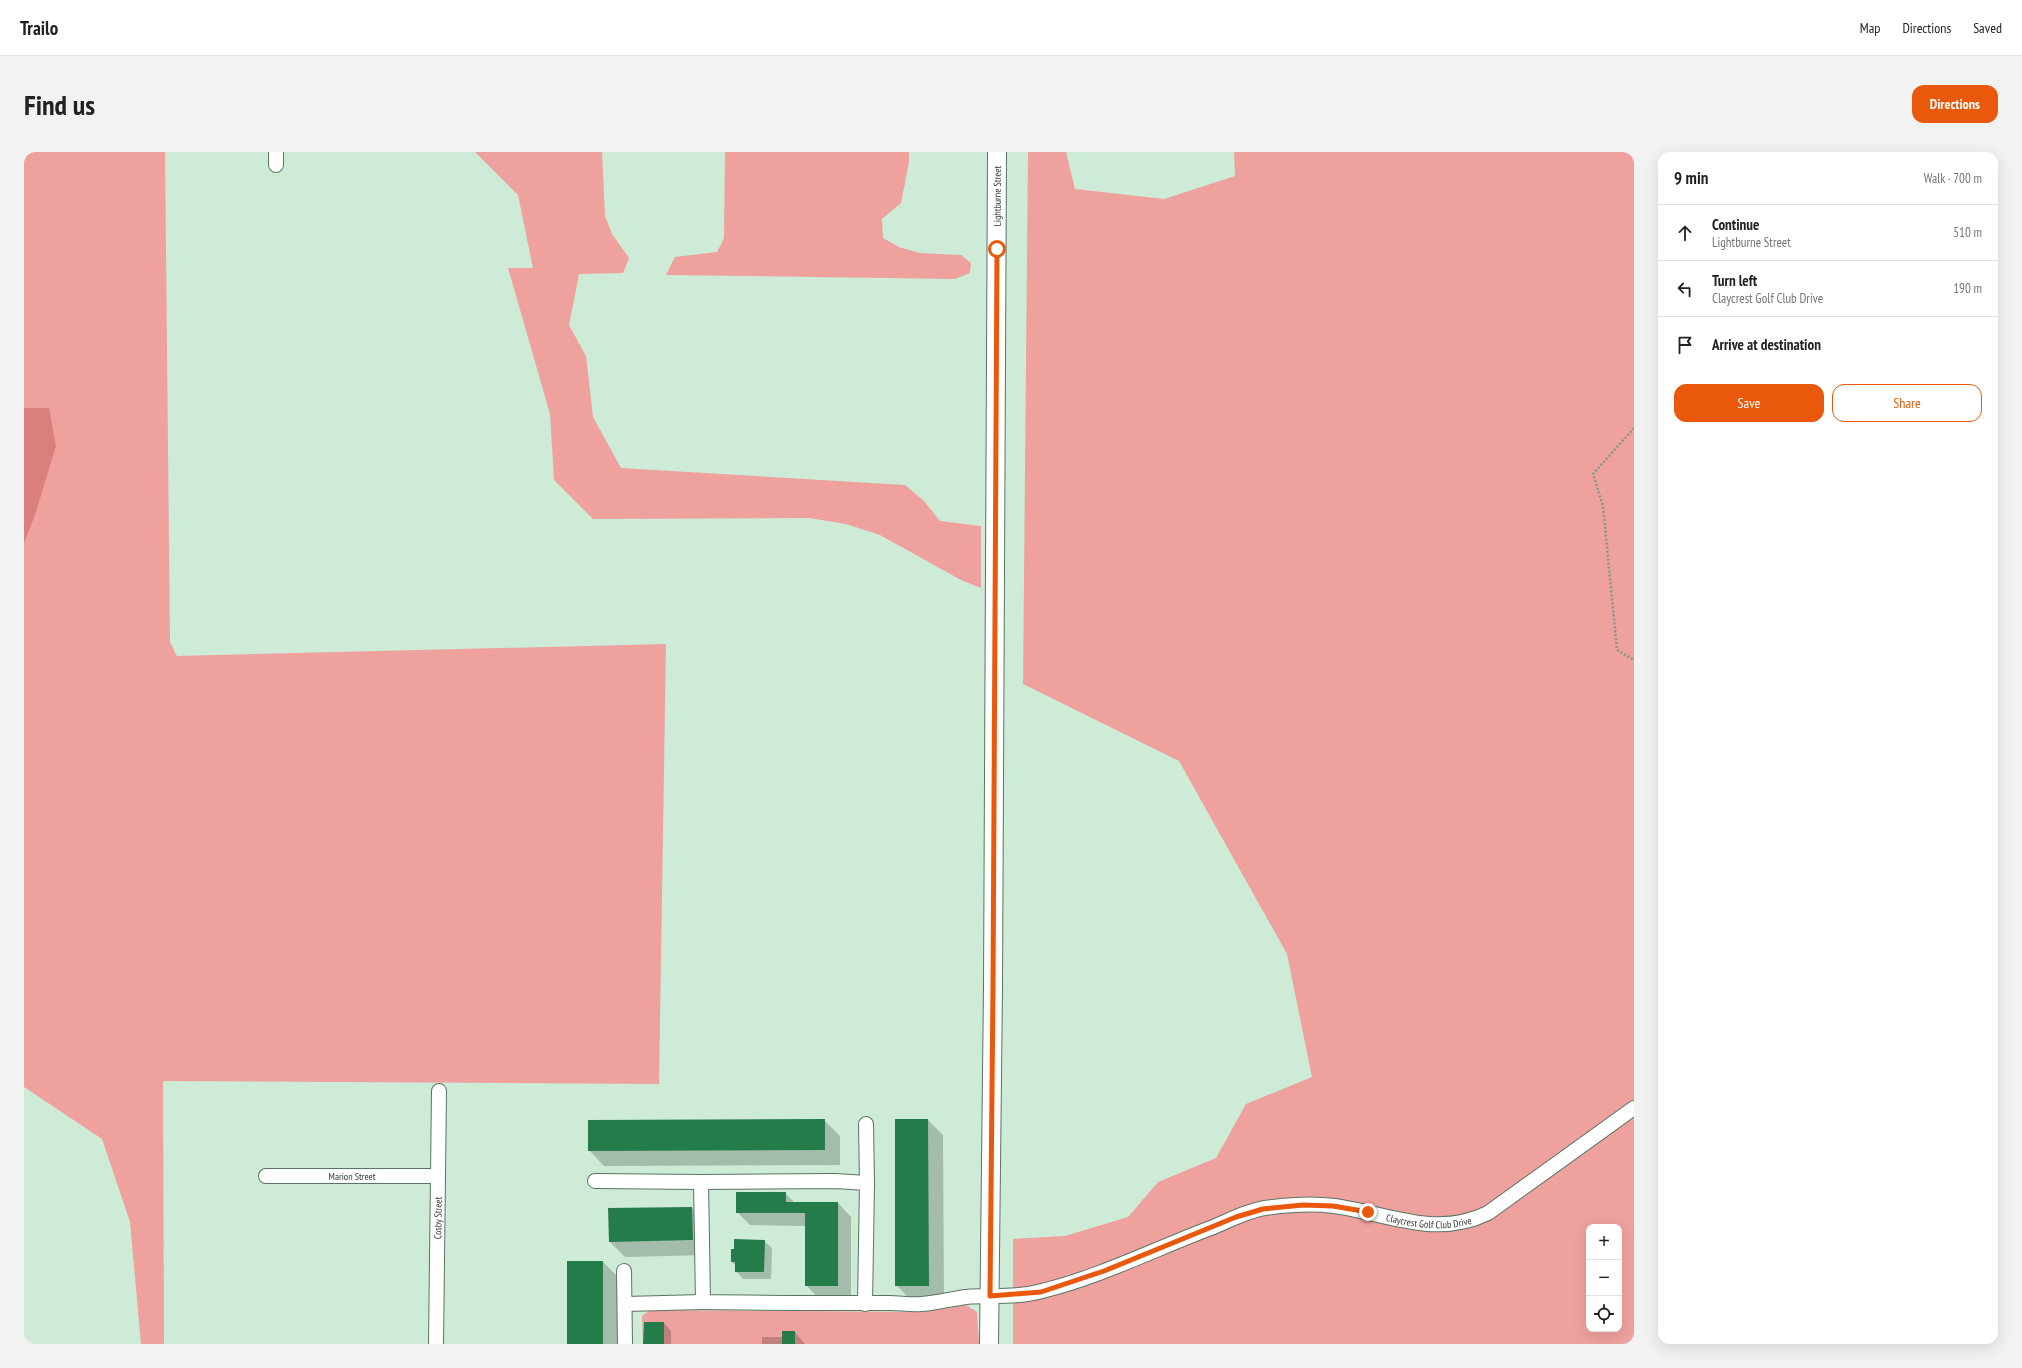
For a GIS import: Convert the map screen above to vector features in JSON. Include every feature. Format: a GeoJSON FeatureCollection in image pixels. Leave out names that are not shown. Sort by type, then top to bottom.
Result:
{"type":"FeatureCollection","features":[{"type":"Feature","properties":{"kind":"main road","name":"Lightburne Street"},"geometry":{"type":"LineString","coordinates":[[990,1344],[997,152]]}},
{"type":"Feature","properties":{"kind":"street","name":"Cosby Street"},"geometry":{"type":"LineString","coordinates":[[436,1344],[439,1091]]}},
{"type":"Feature","properties":{"kind":"street","name":"Claycrest Golf Club Drive"},"geometry":{"type":"LineString","coordinates":[[625,1304],[703,1302],[922,1304],[966,1297],[1041,1292],[1104,1271],[1236,1217],[1263,1209],[1303,1205],[1333,1206],[1423,1224],[1439,1224],[1473,1220],[1488,1212],[1634,1108]]}},
{"type":"Feature","properties":{"kind":"street"},"geometry":{"type":"LineString","coordinates":[[865,1304],[867,1183],[866,1124]]}},
{"type":"Feature","properties":{"kind":"street","name":"Marion Street"},"geometry":{"type":"LineString","coordinates":[[266,1176],[438,1176]]}},
{"type":"Feature","properties":{"kind":"street"},"geometry":{"type":"LineString","coordinates":[[595,1181],[701,1182],[835,1180],[867,1183]]}},
{"type":"Feature","properties":{"kind":"street"},"geometry":{"type":"LineString","coordinates":[[701,1182],[703,1302]]}},
{"type":"Feature","properties":{"kind":"street"},"geometry":{"type":"LineString","coordinates":[[624,1271],[625,1344]]}},
{"type":"Feature","properties":{"kind":"path"},"geometry":{"type":"LineString","coordinates":[[1634,428],[1593,474],[1603,506],[1617,650],[1634,660]]}},
{"type":"Feature","properties":{"kind":"shaded area"},"geometry":{"type":"Polygon","coordinates":[[[24,152],[165,152],[170,642],[177,656],[666,644],[659,1084],[163,1081],[164,1344],[141,1344],[130,1222],[102,1139],[24,1087],[24,152]]]}},
{"type":"Feature","properties":{"kind":"shaded area"},"geometry":{"type":"Polygon","coordinates":[[[475,152],[602,152],[605,216],[612,234],[629,258],[623,273],[579,274],[569,325],[586,356],[593,417],[621,468],[905,485],[924,501],[940,521],[981,526],[981,588],[961,580],[880,535],[846,524],[809,518],[593,519],[554,480],[550,414],[508,268],[533,268],[518,195],[475,152]]]}},
{"type":"Feature","properties":{"kind":"shaded area"},"geometry":{"type":"Polygon","coordinates":[[[725,152],[909,152],[909,162],[901,203],[882,219],[883,238],[899,247],[920,253],[961,255],[971,263],[970,273],[955,279],[666,275],[675,257],[717,252],[724,238],[725,152]]]}},
{"type":"Feature","properties":{"kind":"shaded area"},"geometry":{"type":"Polygon","coordinates":[[[1028,152],[1066,152],[1075,189],[1164,199],[1235,176],[1234,152],[1634,152],[1634,1344],[1013,1344],[1013,1239],[1065,1236],[1128,1217],[1158,1182],[1216,1158],[1246,1104],[1312,1077],[1287,954],[1179,761],[1023,684],[1028,152]]]}},
{"type":"Feature","properties":{"kind":"shaded area"},"geometry":{"type":"Polygon","coordinates":[[[24,408],[49,408],[56,446],[35,515],[24,543],[24,408]]]}},
{"type":"Feature","properties":{"kind":"shaded area"},"geometry":{"type":"Polygon","coordinates":[[[966,1305],[977,1312],[979,1344],[643,1344],[642,1316],[650,1310],[922,1312],[966,1305]]]}},
{"type":"Feature","properties":{"kind":"building"},"geometry":{"type":"Polygon","coordinates":[[[825,1119],[825,1150],[588,1151],[588,1120],[825,1119]]]}},
{"type":"Feature","properties":{"kind":"building"},"geometry":{"type":"Polygon","coordinates":[[[895,1119],[928,1119],[929,1286],[895,1286],[895,1119]]]}},
{"type":"Feature","properties":{"kind":"building"},"geometry":{"type":"Polygon","coordinates":[[[736,1192],[786,1192],[786,1202],[838,1202],[838,1286],[805,1286],[805,1213],[736,1213],[736,1192]]]}},
{"type":"Feature","properties":{"kind":"building"},"geometry":{"type":"Polygon","coordinates":[[[692,1207],[693,1240],[609,1242],[608,1208],[692,1207]]]}},
{"type":"Feature","properties":{"kind":"building"},"geometry":{"type":"Polygon","coordinates":[[[734,1239],[765,1240],[764,1272],[735,1272],[735,1262],[731,1262],[731,1249],[734,1249],[734,1239]]]}},
{"type":"Feature","properties":{"kind":"building"},"geometry":{"type":"Polygon","coordinates":[[[567,1261],[603,1261],[603,1344],[567,1344],[567,1261]]]}},
{"type":"Feature","properties":{"kind":"building"},"geometry":{"type":"Polygon","coordinates":[[[644,1322],[664,1322],[664,1344],[643,1344],[644,1322]]]}},
{"type":"Feature","properties":{"kind":"building"},"geometry":{"type":"Polygon","coordinates":[[[782,1331],[795,1331],[795,1344],[782,1344],[782,1331]]]}},
{"type":"Feature","properties":{"kind":"route"},"geometry":{"type":"LineString","coordinates":[[997,249],[990,1296],[1014,1296],[1041,1292],[1104,1271],[1236,1217],[1263,1209],[1303,1205],[1333,1206],[1368,1212]]}}]}
